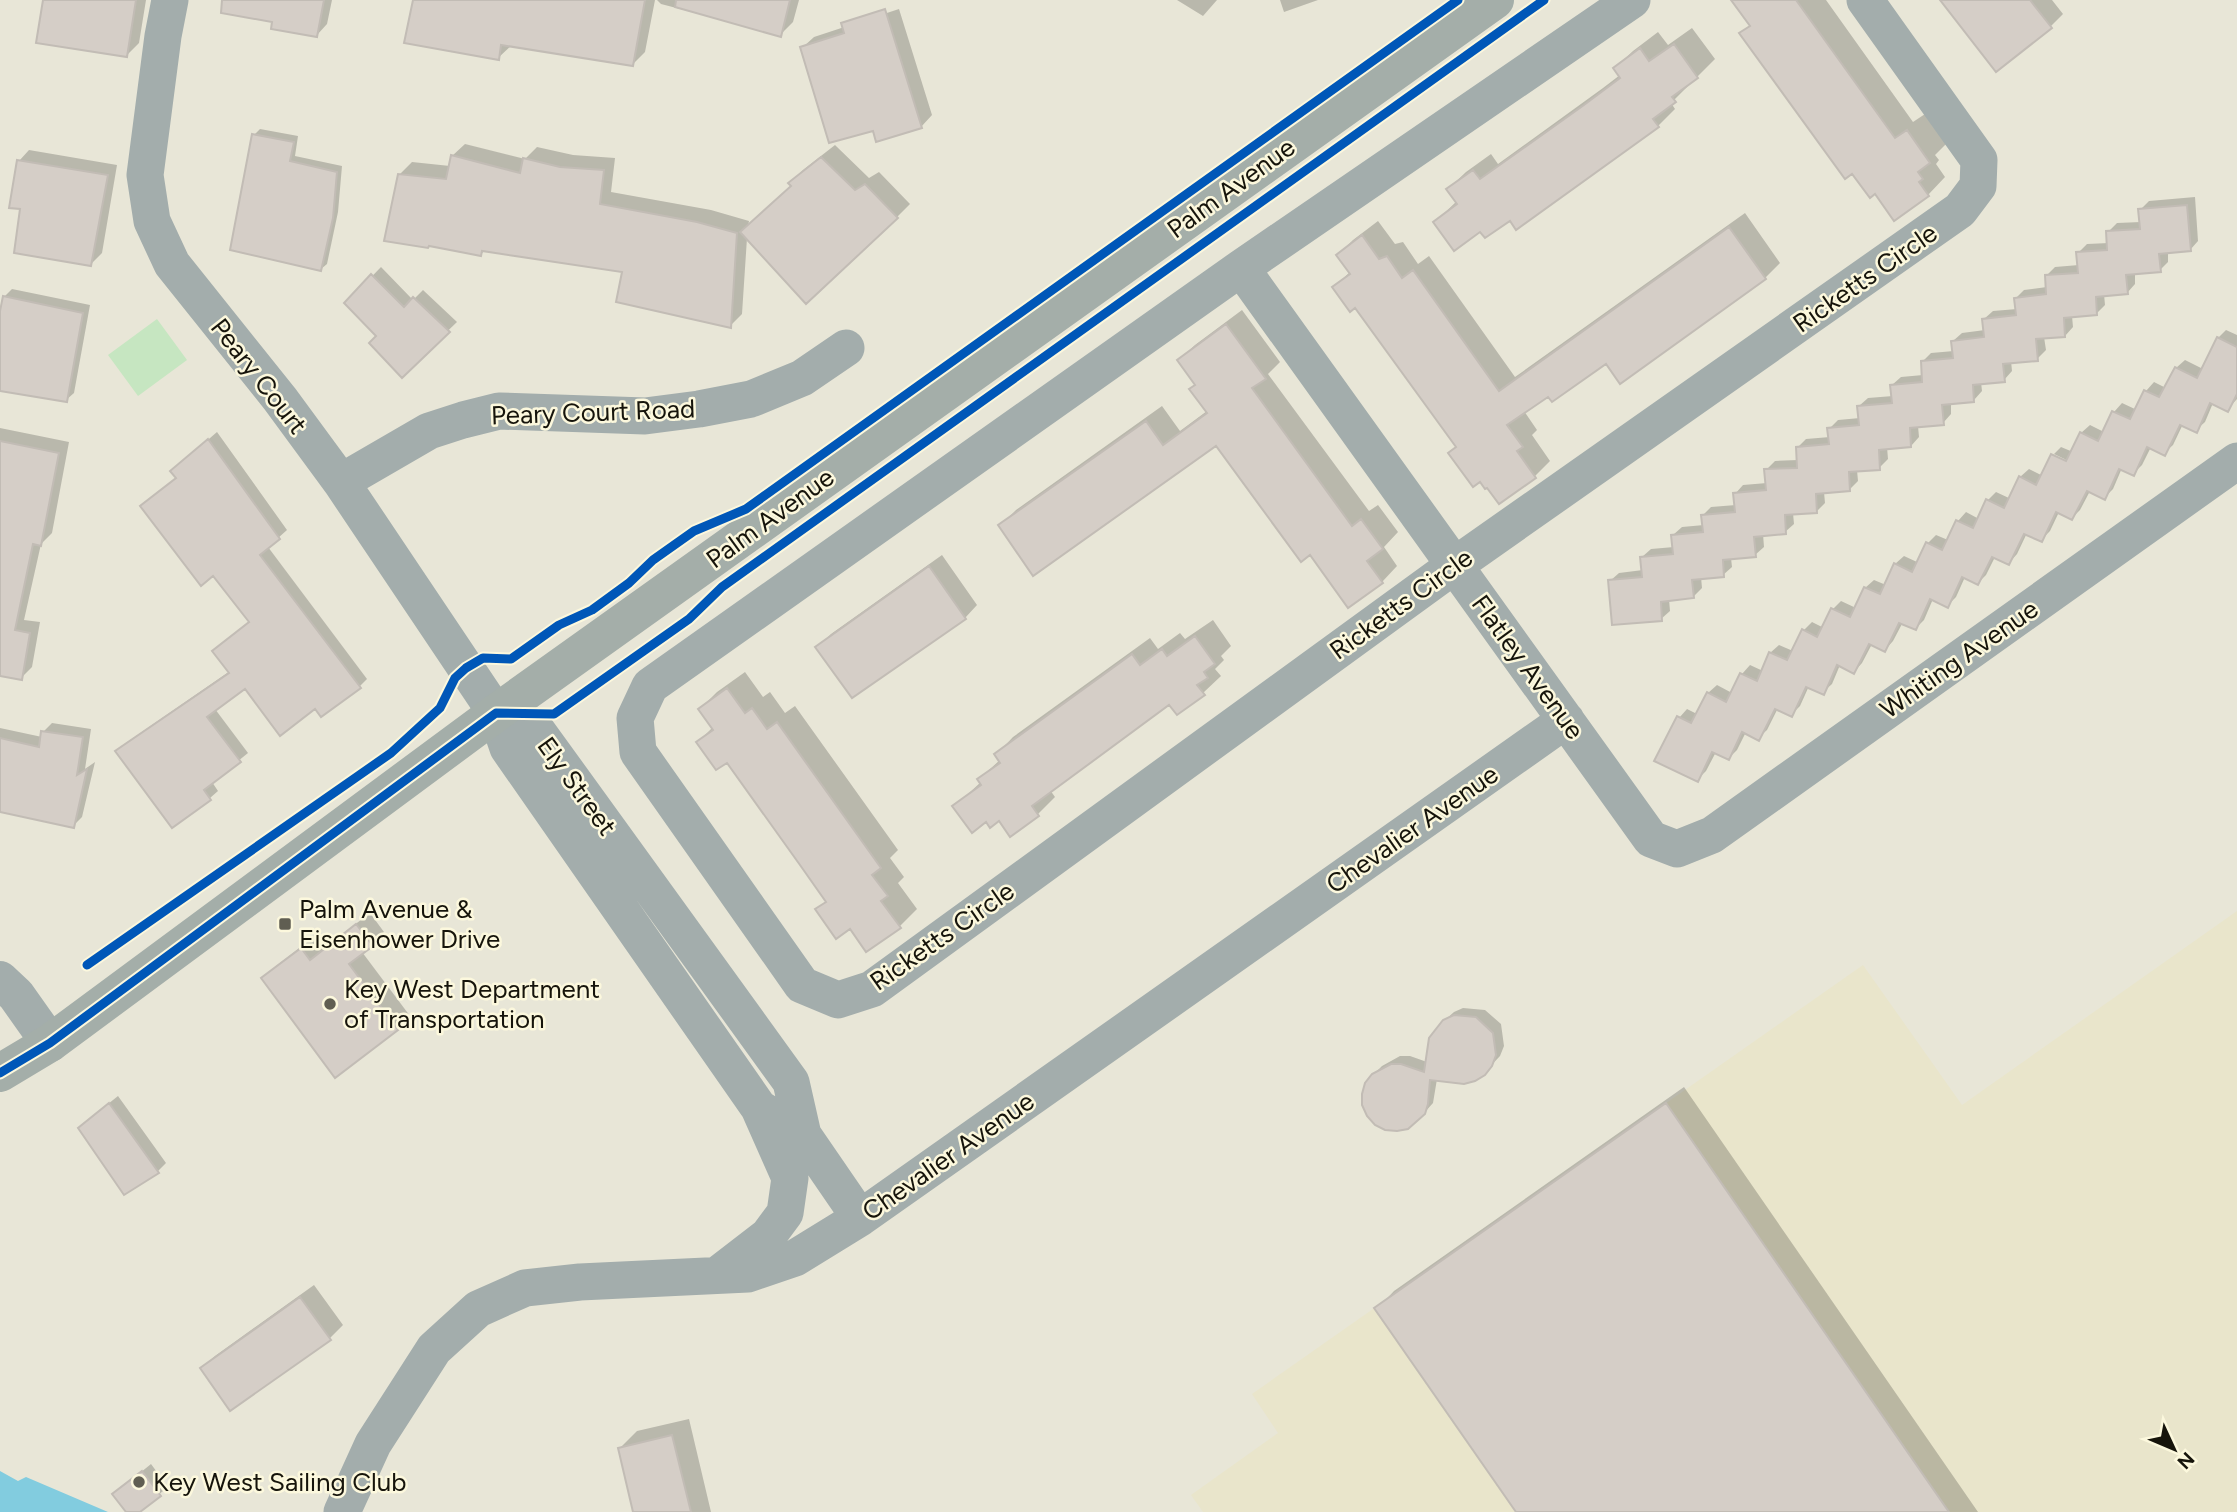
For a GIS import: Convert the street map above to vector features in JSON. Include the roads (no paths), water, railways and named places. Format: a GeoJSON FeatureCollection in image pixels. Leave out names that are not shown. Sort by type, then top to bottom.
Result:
{"type":"FeatureCollection","features":[{"type":"Feature","properties":{"kind":"main road","name":"Palm Avenue"},"geometry":{"type":"LineString","coordinates":[[0,1073],[50,1043],[496,713],[1495,0]]}},
{"type":"Feature","properties":{"kind":"street","name":"Peary Court"},"geometry":{"type":"LineString","coordinates":[[170,0],[145,175],[152,221],[172,264],[280,399],[341,482],[496,713]]}},
{"type":"Feature","properties":{"kind":"street","name":"Ricketts Circle"},"geometry":{"type":"LineString","coordinates":[[1632,0],[1241,268],[650,686],[635,718],[638,752],[802,985],[838,1000],[872,989],[1455,565],[1960,211],[1978,186],[1979,160],[1865,0]]}},
{"type":"Feature","properties":{"kind":"street","name":"Flatley Avenue"},"geometry":{"type":"LineString","coordinates":[[1241,268],[1651,839],[1677,849]]}},
{"type":"Feature","properties":{"kind":"street","name":"Peary Court Road"},"geometry":{"type":"LineString","coordinates":[[341,482],[429,431],[499,411],[645,416],[699,409],[751,399],[802,378],[846,348]]}},
{"type":"Feature","properties":{"kind":"street","name":"Whiting Avenue"},"geometry":{"type":"LineString","coordinates":[[1677,849],[1712,835],[2237,461]]}},
{"type":"Feature","properties":{"kind":"street","name":"Ely Street"},"geometry":{"type":"LineString","coordinates":[[496,713],[535,728],[595,810],[791,1082],[803,1135],[860,1218]]}},
{"type":"Feature","properties":{"kind":"street","name":"Ely Street"},"geometry":{"type":"LineString","coordinates":[[496,713],[508,748],[759,1108],[790,1178],[785,1213],[768,1236],[717,1275]]}},
{"type":"Feature","properties":{"kind":"street","name":"Chevalier Avenue"},"geometry":{"type":"LineString","coordinates":[[342,1512],[373,1444],[433,1349],[478,1309],[526,1288],[580,1282],[748,1274],[795,1258],[860,1218],[1566,720]]}},
{"type":"Feature","properties":{"kind":"street"},"geometry":{"type":"LineString","coordinates":[[565,831],[595,810]]}},
{"type":"Feature","properties":{"kind":"street"},"geometry":{"type":"LineString","coordinates":[[666,975],[697,952]]}},
{"type":"Feature","properties":{"kind":"street"},"geometry":{"type":"LineString","coordinates":[[0,980],[16,995],[50,1043]]}},
{"type":"Feature","properties":{"kind":"street","name":"Ely Street"},"geometry":{"type":"LineString","coordinates":[[759,1108],[803,1135]]}},
{"type":"Feature","properties":{"kind":"water"},"geometry":{"type":"Polygon","coordinates":[[[0,1471],[18,1481],[26,1477],[108,1512],[0,1512],[0,1471]]]}},
{"type":"Feature","properties":{"kind":"place","name":"Palm Avenue & Eisenhower Drive"},"geometry":{"type":"Point","coordinates":[285,924]}},
{"type":"Feature","properties":{"kind":"place","name":"Key West Department of Transportation"},"geometry":{"type":"Point","coordinates":[330,1004]}},
{"type":"Feature","properties":{"kind":"place","name":"Key West Sailing Club"},"geometry":{"type":"Point","coordinates":[139,1482]}}]}
